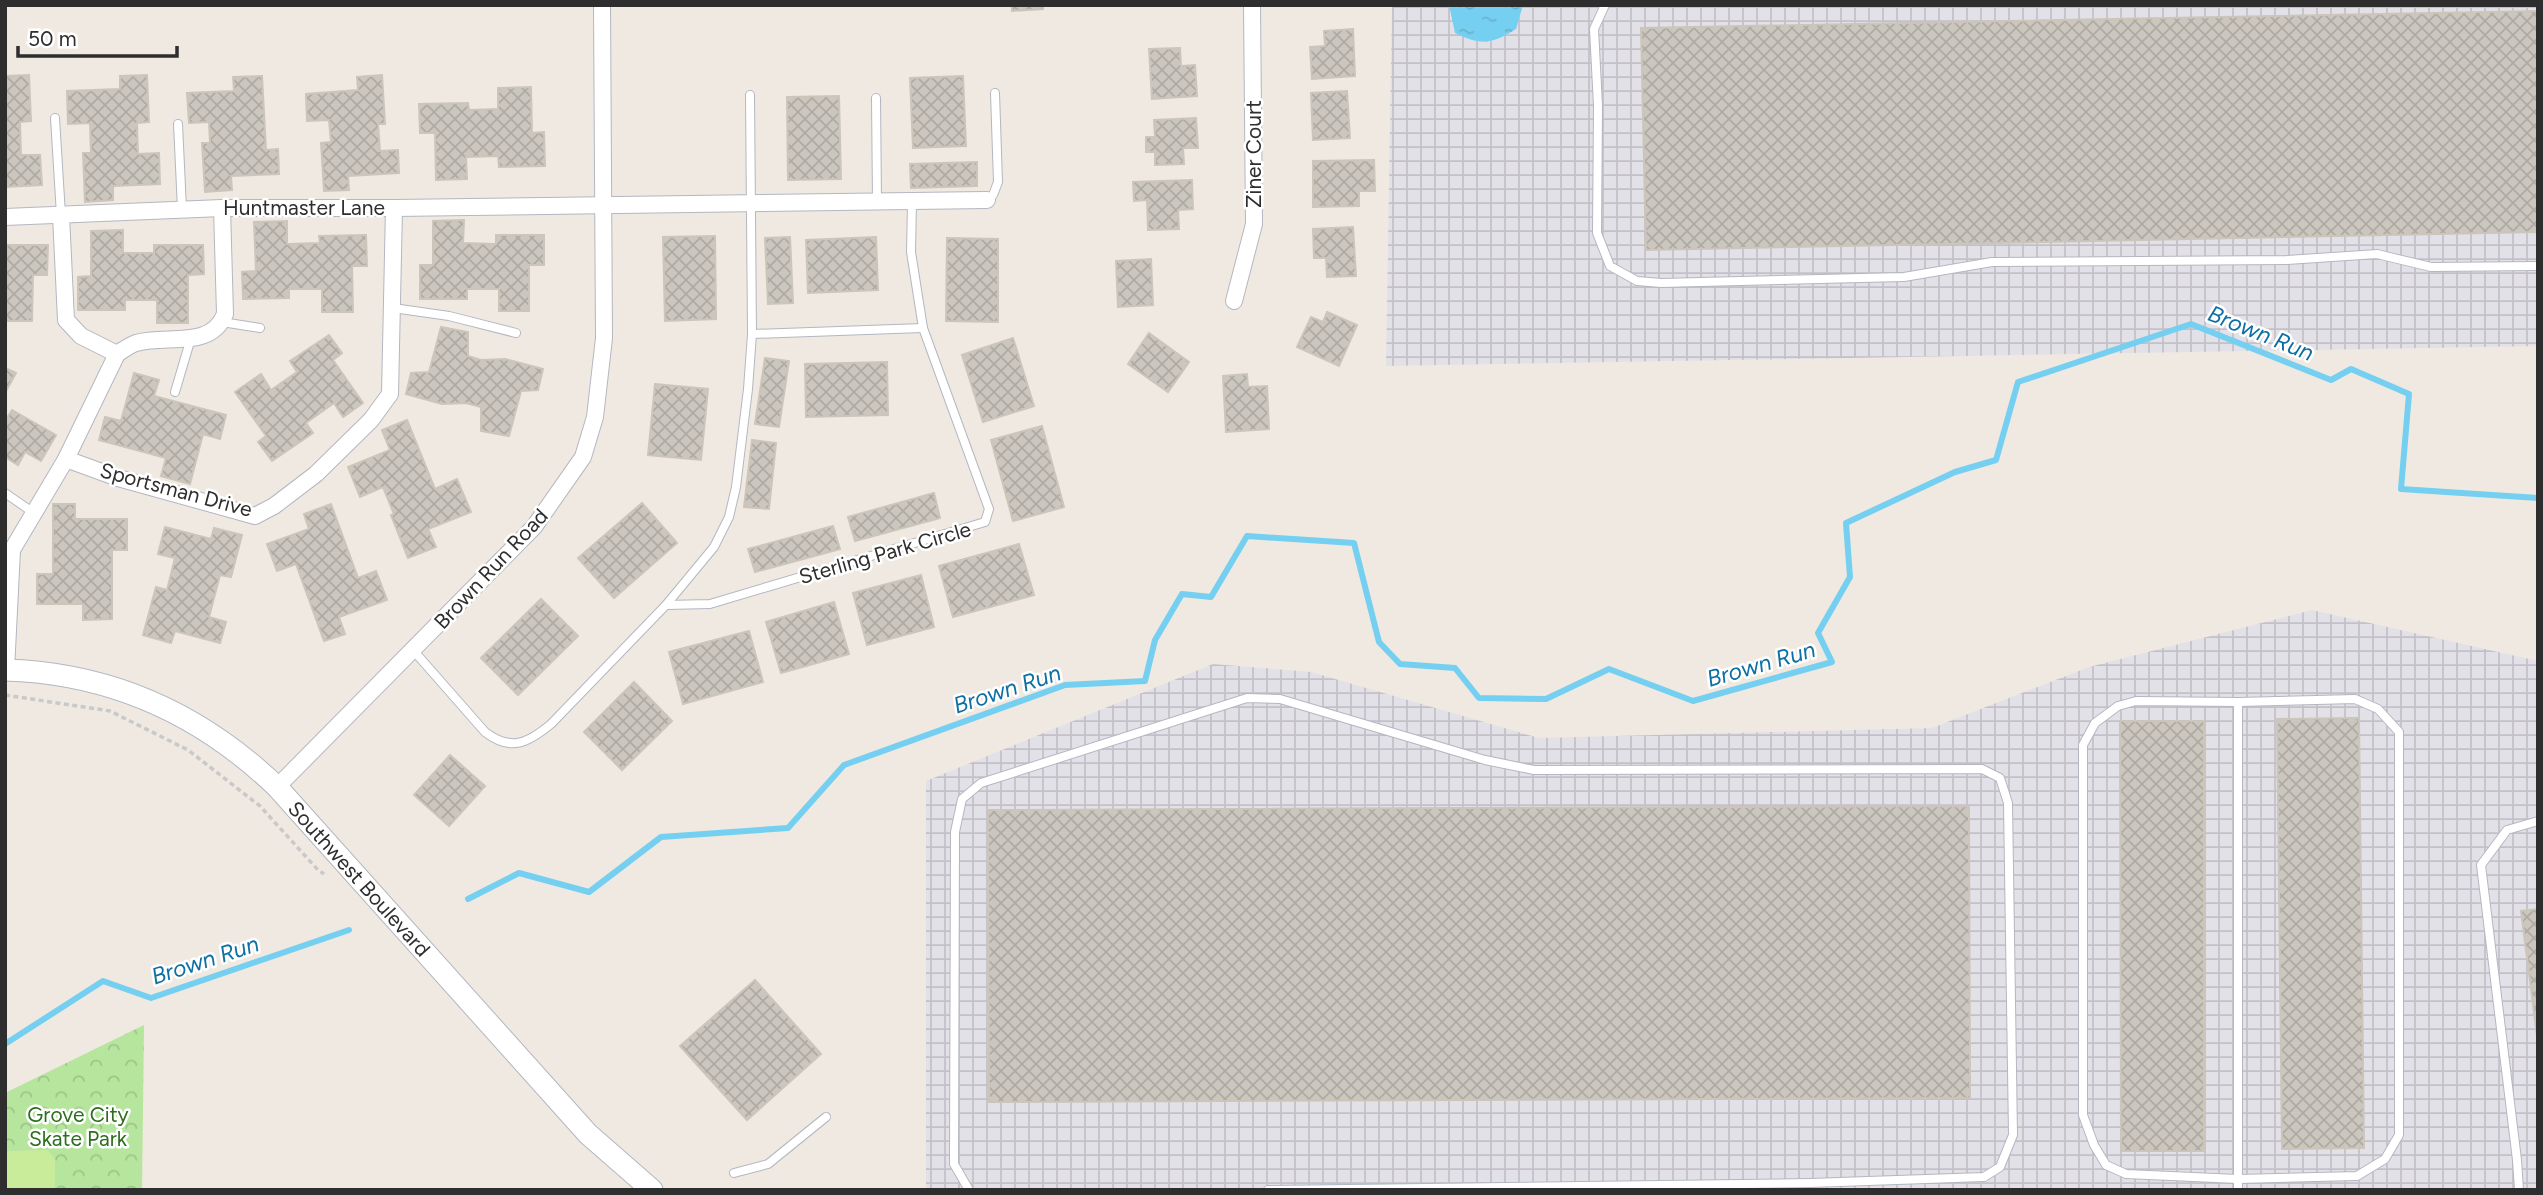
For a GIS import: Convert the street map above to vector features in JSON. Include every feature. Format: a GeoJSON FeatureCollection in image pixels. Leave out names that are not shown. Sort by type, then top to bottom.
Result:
{"type":"FeatureCollection","features":[{"type":"Feature","properties":{"kind":"street","name":"Brown Run Road"},"geometry":{"type":"LineString","coordinates":[[277,787],[534,527],[583,457],[596,417],[603,362],[602,5]]}},
{"type":"Feature","properties":{"kind":"street","name":"Ziner Court"},"geometry":{"type":"LineString","coordinates":[[1234,301],[1254,224],[1252,5]]}},
{"type":"Feature","properties":{"kind":"street"},"geometry":{"type":"LineString","coordinates":[[603,206],[987,200]]}},
{"type":"Feature","properties":{"kind":"street","name":"Huntmaster Lane"},"geometry":{"type":"LineString","coordinates":[[5,217],[222,208],[603,206]]}},
{"type":"Feature","properties":{"kind":"street"},"geometry":{"type":"LineString","coordinates":[[6,670],[12,550],[66,459],[117,354],[134,343],[211,334],[222,323],[225,314],[222,208]]}},
{"type":"Feature","properties":{"kind":"street","name":"Sportsman Drive"},"geometry":{"type":"LineString","coordinates":[[66,459],[118,478],[255,516],[274,506],[316,474],[371,420],[390,394],[394,208]]}},
{"type":"Feature","properties":{"kind":"street"},"geometry":{"type":"LineString","coordinates":[[61,215],[66,320],[81,336],[117,354]]}},
{"type":"Feature","properties":{"kind":"street","name":"Southwest Boulevard"},"geometry":{"type":"LineString","coordinates":[[6,670],[44,671],[116,687],[185,718],[249,760],[277,787],[588,1135],[652,1190]]}},
{"type":"Feature","properties":{"kind":"lane"},"geometry":{"type":"LineString","coordinates":[[1605,5],[1594,29],[1598,106],[1597,233],[1610,266],[1637,281],[1661,283],[1904,277],[1992,262],[2287,260],[2377,254],[2431,267],[2538,266]]}},
{"type":"Feature","properties":{"kind":"lane"},"geometry":{"type":"LineString","coordinates":[[987,200],[993,195],[998,182],[995,93]]}},
{"type":"Feature","properties":{"kind":"lane"},"geometry":{"type":"LineString","coordinates":[[413,650],[485,732],[496,740],[519,743],[532,740],[551,724],[666,605],[714,547],[729,517],[736,487],[748,389],[752,334],[750,95]]}},
{"type":"Feature","properties":{"kind":"lane"},"geometry":{"type":"LineString","coordinates":[[876,98],[877,201]]}},
{"type":"Feature","properties":{"kind":"lane"},"geometry":{"type":"LineString","coordinates":[[55,118],[61,215]]}},
{"type":"Feature","properties":{"kind":"lane"},"geometry":{"type":"LineString","coordinates":[[178,124],[182,209]]}},
{"type":"Feature","properties":{"kind":"lane","name":"Sterling Park Circle"},"geometry":{"type":"LineString","coordinates":[[666,605],[710,604],[979,526],[985,522],[989,509],[923,328],[911,252],[912,200]]}},
{"type":"Feature","properties":{"kind":"lane"},"geometry":{"type":"LineString","coordinates":[[393,308],[449,316],[516,333]]}},
{"type":"Feature","properties":{"kind":"lane"},"geometry":{"type":"LineString","coordinates":[[222,323],[260,328]]}},
{"type":"Feature","properties":{"kind":"lane"},"geometry":{"type":"LineString","coordinates":[[752,334],[923,328]]}},
{"type":"Feature","properties":{"kind":"lane"},"geometry":{"type":"LineString","coordinates":[[175,392],[191,338]]}},
{"type":"Feature","properties":{"kind":"lane"},"geometry":{"type":"LineString","coordinates":[[5,493],[34,513]]}},
{"type":"Feature","properties":{"kind":"lane"},"geometry":{"type":"LineString","coordinates":[[969,1190],[954,1164],[955,832],[962,799],[981,782],[1247,698],[1280,699],[1485,760],[1534,770],[1982,769],[2000,778],[2008,803],[2013,1135],[2000,1167],[1984,1177],[1810,1186],[1268,1190]]}},
{"type":"Feature","properties":{"kind":"lane"},"geometry":{"type":"LineString","coordinates":[[2355,699],[2378,709],[2399,732],[2399,1135],[2385,1159],[2357,1176],[2238,1179],[2126,1174],[2106,1165],[2094,1144],[2083,1115],[2083,745],[2095,723],[2118,706],[2136,701],[2238,702],[2355,699]]}},
{"type":"Feature","properties":{"kind":"lane"},"geometry":{"type":"LineString","coordinates":[[2238,702],[2238,1190]]}},
{"type":"Feature","properties":{"kind":"lane"},"geometry":{"type":"LineString","coordinates":[[2519,1190],[2481,865],[2507,830],[2538,821]]}},
{"type":"Feature","properties":{"kind":"lane"},"geometry":{"type":"LineString","coordinates":[[734,1173],[768,1164],[826,1117]]}},
{"type":"Feature","properties":{"kind":"path"},"geometry":{"type":"LineString","coordinates":[[5,695],[110,711],[188,750],[260,806],[318,870],[329,877]]}},
{"type":"Feature","properties":{"kind":"shaded area"},"geometry":{"type":"Polygon","coordinates":[[[1392,5],[2538,5],[2538,346],[1386,366],[1392,5]]]}},
{"type":"Feature","properties":{"kind":"shaded area"},"geometry":{"type":"Polygon","coordinates":[[[2312,610],[2538,661],[2538,1190],[926,1190],[926,781],[1213,664],[1311,672],[1539,738],[1932,728],[2089,667],[2312,610]]]}},
{"type":"Feature","properties":{"kind":"green space","name":"Grove City Skate Park"},"geometry":{"type":"Polygon","coordinates":[[[144,1025],[142,1190],[5,1190],[5,1093],[144,1025]]]}},
{"type":"Feature","properties":{"kind":"green space"},"geometry":{"type":"Polygon","coordinates":[[[48,1150],[55,1159],[55,1190],[5,1190],[5,1151],[48,1150]]]}},
{"type":"Feature","properties":{"kind":"water"},"geometry":{"type":"Polygon","coordinates":[[[1449,5],[1523,5],[1516,29],[1486,42],[1455,33],[1449,5]]]}},
{"type":"Feature","properties":{"kind":"building"},"geometry":{"type":"Polygon","coordinates":[[[1012,5],[1043,5],[1043,9],[1012,11],[1012,5]]]}},
{"type":"Feature","properties":{"kind":"building"},"geometry":{"type":"Polygon","coordinates":[[[2538,11],[2538,232],[1646,250],[1641,28],[2538,11]]]}},
{"type":"Feature","properties":{"kind":"building"},"geometry":{"type":"Polygon","coordinates":[[[1353,29],[1355,76],[1312,79],[1310,47],[1325,46],[1324,31],[1353,29]]]}},
{"type":"Feature","properties":{"kind":"building"},"geometry":{"type":"Polygon","coordinates":[[[1180,48],[1181,66],[1195,65],[1197,96],[1152,99],[1149,49],[1180,48]]]}},
{"type":"Feature","properties":{"kind":"building"},"geometry":{"type":"Polygon","coordinates":[[[29,75],[31,121],[20,122],[21,155],[40,155],[42,185],[5,187],[6,76],[29,75]]]}},
{"type":"Feature","properties":{"kind":"building"},"geometry":{"type":"Polygon","coordinates":[[[147,75],[149,122],[137,123],[138,154],[159,153],[160,184],[113,186],[113,200],[85,202],[83,153],[91,153],[90,123],[68,124],[67,91],[120,89],[120,76],[147,75]]]}},
{"type":"Feature","properties":{"kind":"building"},"geometry":{"type":"Polygon","coordinates":[[[382,75],[385,124],[378,124],[380,151],[398,150],[399,173],[348,176],[349,190],[324,191],[321,143],[331,142],[329,120],[307,121],[306,94],[358,90],[357,77],[382,75]]]}},
{"type":"Feature","properties":{"kind":"building"},"geometry":{"type":"Polygon","coordinates":[[[262,76],[266,150],[278,149],[279,174],[231,176],[232,190],[205,192],[202,143],[210,143],[209,122],[189,123],[187,93],[234,91],[233,77],[262,76]]]}},
{"type":"Feature","properties":{"kind":"building"},"geometry":{"type":"Polygon","coordinates":[[[963,76],[966,146],[913,148],[910,78],[963,76]]]}},
{"type":"Feature","properties":{"kind":"building"},"geometry":{"type":"Polygon","coordinates":[[[531,87],[532,133],[544,132],[545,166],[499,167],[498,156],[466,157],[467,179],[436,180],[435,133],[420,133],[419,104],[468,103],[469,110],[498,109],[498,88],[531,87]]]}},
{"type":"Feature","properties":{"kind":"building"},"geometry":{"type":"Polygon","coordinates":[[[1347,91],[1350,138],[1313,140],[1311,93],[1347,91]]]}},
{"type":"Feature","properties":{"kind":"building"},"geometry":{"type":"Polygon","coordinates":[[[839,96],[841,179],[788,180],[787,97],[839,96]]]}},
{"type":"Feature","properties":{"kind":"building"},"geometry":{"type":"Polygon","coordinates":[[[1196,118],[1198,148],[1183,148],[1184,164],[1155,165],[1155,152],[1146,152],[1146,137],[1155,137],[1154,120],[1196,118]]]}},
{"type":"Feature","properties":{"kind":"building"},"geometry":{"type":"Polygon","coordinates":[[[1374,160],[1375,191],[1359,191],[1359,206],[1313,207],[1313,161],[1374,160]]]}},
{"type":"Feature","properties":{"kind":"building"},"geometry":{"type":"Polygon","coordinates":[[[977,162],[977,186],[911,188],[910,164],[977,162]]]}},
{"type":"Feature","properties":{"kind":"building"},"geometry":{"type":"Polygon","coordinates":[[[1192,180],[1193,209],[1178,210],[1179,229],[1148,230],[1147,200],[1134,201],[1133,182],[1192,180]]]}},
{"type":"Feature","properties":{"kind":"building"},"geometry":{"type":"Polygon","coordinates":[[[464,220],[463,243],[496,244],[496,235],[544,235],[544,265],[529,265],[529,311],[499,311],[499,289],[467,289],[467,299],[420,299],[420,265],[433,265],[433,221],[464,220]]]}},
{"type":"Feature","properties":{"kind":"building"},"geometry":{"type":"Polygon","coordinates":[[[287,221],[287,244],[320,243],[319,236],[366,235],[367,266],[352,266],[353,312],[322,312],[322,289],[289,289],[289,298],[243,299],[242,272],[256,271],[254,222],[287,221]]]}},
{"type":"Feature","properties":{"kind":"building"},"geometry":{"type":"Polygon","coordinates":[[[1353,227],[1356,276],[1327,277],[1326,258],[1314,258],[1313,229],[1353,227]]]}},
{"type":"Feature","properties":{"kind":"building"},"geometry":{"type":"Polygon","coordinates":[[[123,230],[123,253],[154,253],[154,245],[203,245],[204,274],[188,275],[188,323],[157,323],[157,300],[125,300],[125,310],[78,310],[78,277],[91,276],[91,231],[123,230]]]}},
{"type":"Feature","properties":{"kind":"building"},"geometry":{"type":"Polygon","coordinates":[[[715,236],[716,319],[665,321],[663,237],[715,236]]]}},
{"type":"Feature","properties":{"kind":"building"},"geometry":{"type":"Polygon","coordinates":[[[790,237],[793,303],[768,304],[765,238],[790,237]]]}},
{"type":"Feature","properties":{"kind":"building"},"geometry":{"type":"Polygon","coordinates":[[[876,237],[878,290],[808,293],[806,240],[876,237]]]}},
{"type":"Feature","properties":{"kind":"building"},"geometry":{"type":"Polygon","coordinates":[[[947,238],[998,239],[998,322],[946,321],[947,238]]]}},
{"type":"Feature","properties":{"kind":"building"},"geometry":{"type":"Polygon","coordinates":[[[5,245],[48,245],[47,275],[33,275],[32,321],[5,321],[5,245]]]}},
{"type":"Feature","properties":{"kind":"building"},"geometry":{"type":"Polygon","coordinates":[[[1151,259],[1153,305],[1118,307],[1116,261],[1151,259]]]}},
{"type":"Feature","properties":{"kind":"building"},"geometry":{"type":"Polygon","coordinates":[[[1327,312],[1357,325],[1339,366],[1297,347],[1311,317],[1323,322],[1327,312]]]}},
{"type":"Feature","properties":{"kind":"building"},"geometry":{"type":"Polygon","coordinates":[[[441,327],[468,332],[468,356],[481,360],[505,359],[543,369],[538,390],[521,391],[509,436],[481,431],[481,407],[466,403],[442,404],[406,394],[411,373],[429,372],[441,327]]]}},
{"type":"Feature","properties":{"kind":"building"},"geometry":{"type":"Polygon","coordinates":[[[1149,333],[1189,362],[1168,392],[1128,364],[1149,333]]]}},
{"type":"Feature","properties":{"kind":"building"},"geometry":{"type":"Polygon","coordinates":[[[329,335],[342,353],[333,360],[363,403],[343,417],[334,403],[306,423],[313,433],[272,461],[258,442],[266,436],[235,392],[261,374],[271,390],[297,372],[290,361],[329,335]]]}},
{"type":"Feature","properties":{"kind":"building"},"geometry":{"type":"Polygon","coordinates":[[[1013,338],[1034,406],[983,422],[962,355],[1013,338]]]}},
{"type":"Feature","properties":{"kind":"building"},"geometry":{"type":"Polygon","coordinates":[[[765,358],[789,361],[779,427],[755,424],[765,358]]]}},
{"type":"Feature","properties":{"kind":"building"},"geometry":{"type":"Polygon","coordinates":[[[887,362],[888,415],[806,417],[805,364],[887,362]]]}},
{"type":"Feature","properties":{"kind":"building"},"geometry":{"type":"Polygon","coordinates":[[[5,368],[16,373],[5,393],[5,368]]]}},
{"type":"Feature","properties":{"kind":"building"},"geometry":{"type":"Polygon","coordinates":[[[134,373],[159,380],[154,396],[226,415],[220,439],[203,434],[190,484],[161,476],[166,458],[99,440],[105,417],[121,421],[134,373]]]}},
{"type":"Feature","properties":{"kind":"building"},"geometry":{"type":"Polygon","coordinates":[[[1247,374],[1248,387],[1267,386],[1269,429],[1226,432],[1223,376],[1247,374]]]}},
{"type":"Feature","properties":{"kind":"building"},"geometry":{"type":"Polygon","coordinates":[[[655,384],[708,389],[701,460],[648,455],[655,384]]]}},
{"type":"Feature","properties":{"kind":"building"},"geometry":{"type":"Polygon","coordinates":[[[12,410],[56,435],[41,461],[25,452],[18,465],[5,457],[5,421],[12,410]]]}},
{"type":"Feature","properties":{"kind":"building"},"geometry":{"type":"Polygon","coordinates":[[[407,420],[435,489],[457,479],[471,512],[428,529],[436,547],[408,558],[383,487],[360,497],[348,467],[390,450],[382,430],[407,420]]]}},
{"type":"Feature","properties":{"kind":"building"},"geometry":{"type":"Polygon","coordinates":[[[1042,426],[1064,507],[1013,521],[991,440],[1042,426]]]}},
{"type":"Feature","properties":{"kind":"building"},"geometry":{"type":"Polygon","coordinates":[[[752,440],[776,443],[769,509],[744,507],[752,440]]]}},
{"type":"Feature","properties":{"kind":"building"},"geometry":{"type":"Polygon","coordinates":[[[934,493],[940,518],[855,541],[848,517],[934,493]]]}},
{"type":"Feature","properties":{"kind":"building"},"geometry":{"type":"Polygon","coordinates":[[[642,503],[677,543],[614,598],[578,558],[642,503]]]}},
{"type":"Feature","properties":{"kind":"building"},"geometry":{"type":"Polygon","coordinates":[[[53,504],[75,504],[75,519],[127,519],[127,550],[112,550],[112,619],[83,620],[83,604],[37,604],[37,574],[53,574],[53,504]]]}},
{"type":"Feature","properties":{"kind":"building"},"geometry":{"type":"Polygon","coordinates":[[[331,504],[358,578],[376,571],[387,600],[339,617],[345,634],[324,641],[296,564],[277,571],[267,544],[309,529],[304,514],[331,504]]]}},
{"type":"Feature","properties":{"kind":"building"},"geometry":{"type":"Polygon","coordinates":[[[833,526],[840,549],[755,572],[748,549],[833,526]]]}},
{"type":"Feature","properties":{"kind":"building"},"geometry":{"type":"Polygon","coordinates":[[[165,527],[211,539],[214,528],[242,535],[231,577],[220,575],[209,617],[226,622],[220,643],[175,631],[171,643],[143,635],[156,587],[167,590],[175,558],[158,554],[165,527]]]}},
{"type":"Feature","properties":{"kind":"building"},"geometry":{"type":"Polygon","coordinates":[[[1019,544],[1034,595],[953,617],[939,566],[1019,544]]]}},
{"type":"Feature","properties":{"kind":"building"},"geometry":{"type":"Polygon","coordinates":[[[921,575],[934,627],[867,645],[853,593],[921,575]]]}},
{"type":"Feature","properties":{"kind":"building"},"geometry":{"type":"Polygon","coordinates":[[[541,599],[578,636],[518,695],[481,658],[541,599]]]}},
{"type":"Feature","properties":{"kind":"building"},"geometry":{"type":"Polygon","coordinates":[[[834,602],[849,654],[781,673],[766,622],[834,602]]]}},
{"type":"Feature","properties":{"kind":"building"},"geometry":{"type":"Polygon","coordinates":[[[749,631],[763,682],[683,704],[669,652],[749,631]]]}},
{"type":"Feature","properties":{"kind":"building"},"geometry":{"type":"Polygon","coordinates":[[[634,682],[672,721],[622,770],[584,732],[634,682]]]}},
{"type":"Feature","properties":{"kind":"building"},"geometry":{"type":"Polygon","coordinates":[[[2359,718],[2364,1148],[2282,1149],[2277,719],[2359,718]]]}},
{"type":"Feature","properties":{"kind":"building"},"geometry":{"type":"Polygon","coordinates":[[[2120,721],[2204,721],[2204,1151],[2121,1151],[2120,721]]]}},
{"type":"Feature","properties":{"kind":"building"},"geometry":{"type":"Polygon","coordinates":[[[450,755],[485,786],[449,826],[414,795],[450,755]]]}},
{"type":"Feature","properties":{"kind":"building"},"geometry":{"type":"Polygon","coordinates":[[[1969,806],[1970,1098],[989,1102],[988,810],[1969,806]]]}},
{"type":"Feature","properties":{"kind":"building"},"geometry":{"type":"Polygon","coordinates":[[[2538,909],[2538,1044],[2521,911],[2538,909]]]}},
{"type":"Feature","properties":{"kind":"building"},"geometry":{"type":"Polygon","coordinates":[[[755,980],[821,1054],[747,1120],[680,1046],[755,980]]]}},
{"type":"Feature","properties":{"kind":"waterway","name":"Brown Run"},"geometry":{"type":"LineString","coordinates":[[468,899],[519,873],[589,892],[661,837],[788,828],[844,765],[1065,685],[1145,681],[1155,640],[1182,594],[1211,597],[1247,536],[1354,543],[1379,642],[1400,664],[1455,668],[1479,698],[1546,699],[1609,669],[1693,701],[1832,662],[1818,633],[1850,577],[1846,523],[1955,472],[1996,460],[2018,382],[2191,324],[2331,380],[2351,369],[2409,394],[2401,489],[2538,498]]}},
{"type":"Feature","properties":{"kind":"waterway","name":"Brown Run"},"geometry":{"type":"LineString","coordinates":[[5,1044],[103,981],[151,998],[349,930]]}}]}
